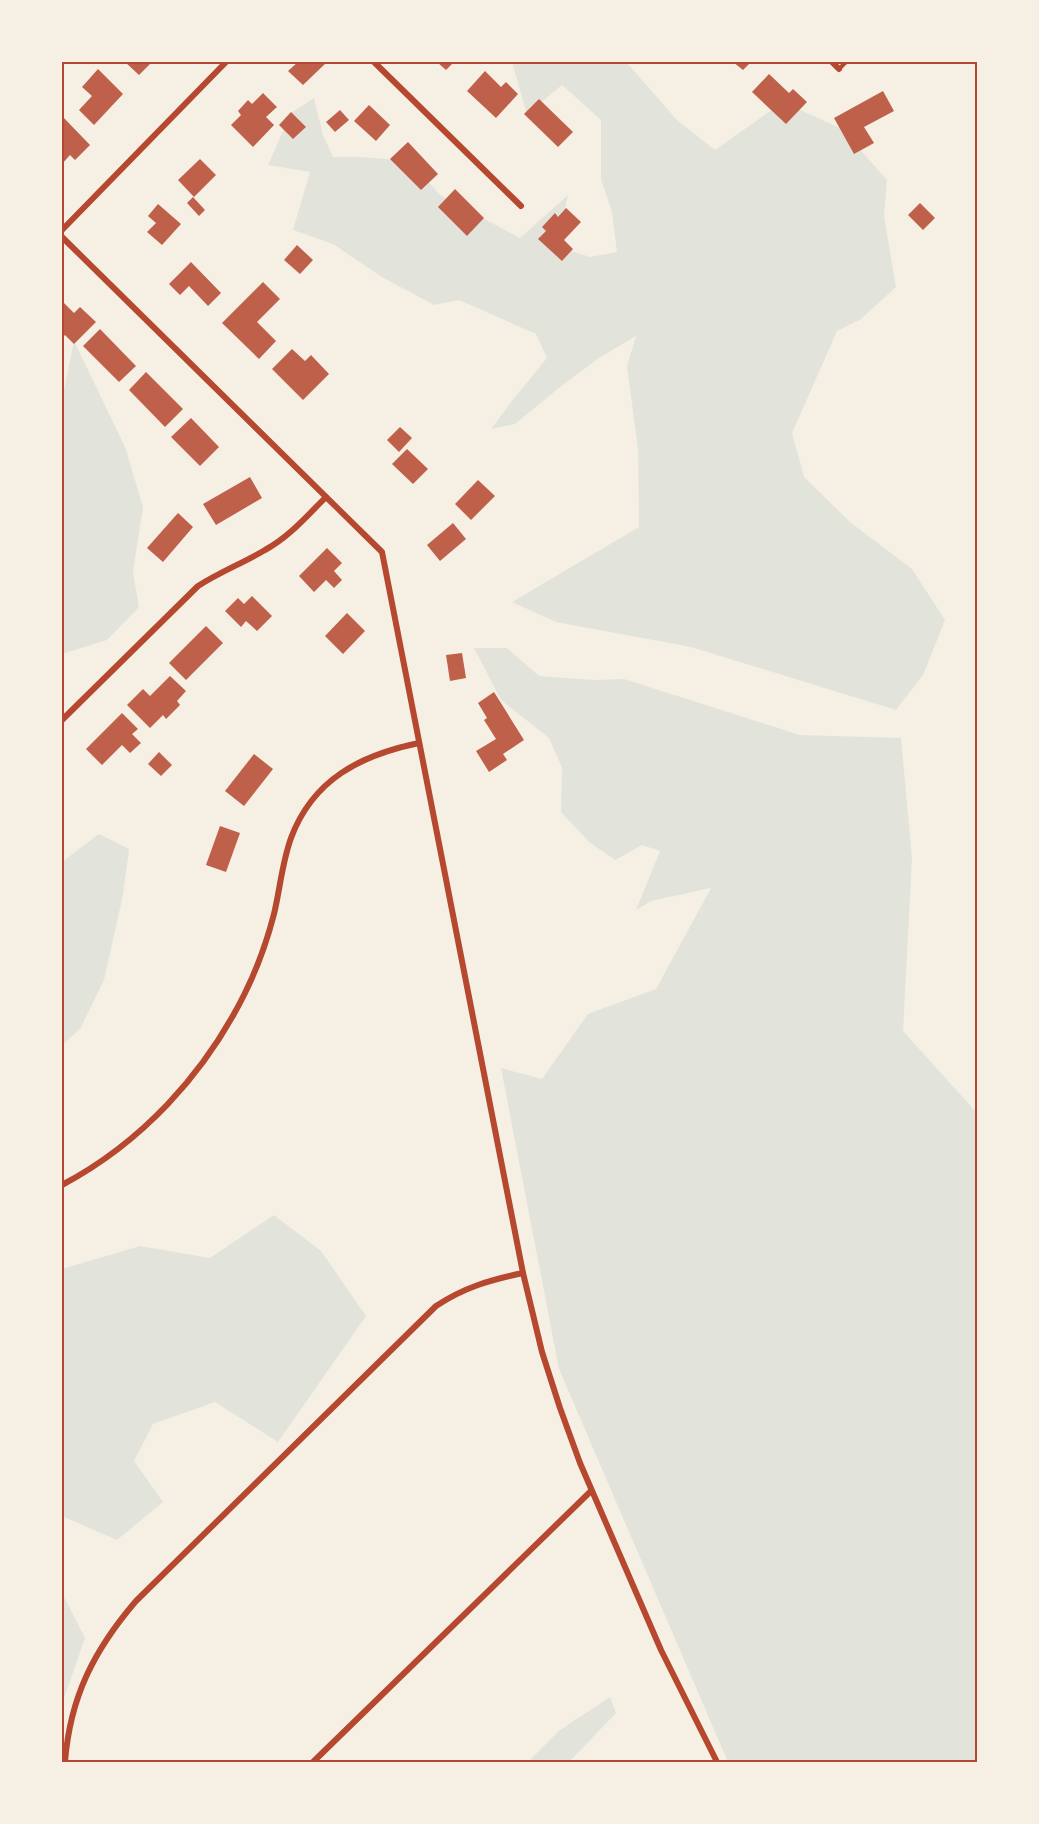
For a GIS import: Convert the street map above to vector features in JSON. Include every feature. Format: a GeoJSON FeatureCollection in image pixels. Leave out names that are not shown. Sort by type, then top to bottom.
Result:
{"type":"FeatureCollection","features":[{"type":"Feature","properties":{"kind":"street"},"geometry":{"type":"LineString","coordinates":[[62,230],[226,62]]}},
{"type":"Feature","properties":{"kind":"street"},"geometry":{"type":"LineString","coordinates":[[374,62],[521,206]]}},
{"type":"Feature","properties":{"kind":"street"},"geometry":{"type":"LineString","coordinates":[[832,62],[839,69]]}},
{"type":"Feature","properties":{"kind":"street"},"geometry":{"type":"LineString","coordinates":[[62,237],[382,552],[523,1274],[542,1352],[591,1491],[657,1641],[717,1762]]}},
{"type":"Feature","properties":{"kind":"street"},"geometry":{"type":"LineString","coordinates":[[62,720],[198,586],[220,571],[266,550],[286,536],[326,497]]}},
{"type":"Feature","properties":{"kind":"street"},"geometry":{"type":"LineString","coordinates":[[62,1185],[110,1155],[143,1128],[172,1100],[194,1074],[225,1029],[245,993],[261,954],[274,915],[291,837],[301,816],[315,796],[334,778],[355,764],[376,754],[419,743]]}},
{"type":"Feature","properties":{"kind":"street"},"geometry":{"type":"LineString","coordinates":[[65,1762],[73,1711],[83,1682],[96,1654],[136,1601],[436,1306],[475,1285],[523,1274]]}},
{"type":"Feature","properties":{"kind":"street"},"geometry":{"type":"LineString","coordinates":[[313,1762],[591,1491]]}},
{"type":"Feature","properties":{"kind":"lane"},"geometry":{"type":"LineString","coordinates":[[839,69],[846,62]]}},
{"type":"Feature","properties":{"kind":"shaded area"},"geometry":{"type":"Polygon","coordinates":[[[512,62],[626,62],[678,121],[715,150],[783,102],[842,129],[887,180],[884,216],[896,287],[861,319],[837,331],[792,433],[804,477],[850,522],[912,569],[945,620],[923,675],[896,710],[691,647],[556,622],[512,602],[639,527],[638,449],[627,366],[636,336],[599,358],[515,424],[491,429],[547,358],[536,334],[459,300],[434,305],[382,277],[333,244],[293,230],[310,172],[268,165],[291,113],[314,98],[323,135],[333,157],[410,161],[440,195],[520,238],[568,195],[557,246],[590,257],[617,252],[612,212],[601,179],[601,120],[562,85],[527,114],[512,62]]]}},
{"type":"Feature","properties":{"kind":"shaded area"},"geometry":{"type":"Polygon","coordinates":[[[74,341],[125,447],[143,507],[133,572],[139,607],[107,640],[62,654],[62,399],[74,341]]]}},
{"type":"Feature","properties":{"kind":"shaded area"},"geometry":{"type":"Polygon","coordinates":[[[474,648],[507,648],[539,676],[594,680],[624,679],[800,735],[901,738],[912,858],[903,1031],[977,1113],[977,1762],[728,1762],[559,1369],[501,1068],[542,1079],[588,1014],[656,989],[711,888],[651,901],[636,910],[660,851],[642,845],[615,860],[589,842],[561,812],[562,768],[549,738],[501,700],[474,648]]]}},
{"type":"Feature","properties":{"kind":"shaded area"},"geometry":{"type":"Polygon","coordinates":[[[99,834],[129,849],[123,895],[104,980],[80,1029],[62,1045],[62,862],[99,834]]]}},
{"type":"Feature","properties":{"kind":"shaded area"},"geometry":{"type":"Polygon","coordinates":[[[274,1215],[321,1251],[366,1316],[278,1442],[215,1402],[153,1424],[134,1461],[163,1502],[117,1540],[62,1516],[62,1269],[140,1246],[210,1258],[274,1215]]]}},
{"type":"Feature","properties":{"kind":"shaded area"},"geometry":{"type":"Polygon","coordinates":[[[62,1593],[85,1638],[62,1704],[62,1593]]]}},
{"type":"Feature","properties":{"kind":"shaded area"},"geometry":{"type":"Polygon","coordinates":[[[610,1697],[616,1713],[569,1762],[528,1762],[560,1730],[610,1697]]]}},
{"type":"Feature","properties":{"kind":"building"},"geometry":{"type":"Polygon","coordinates":[[[125,62],[152,62],[139,75],[125,62]]]}},
{"type":"Feature","properties":{"kind":"building"},"geometry":{"type":"Polygon","coordinates":[[[298,62],[326,63],[303,85],[288,71],[298,62]]]}},
{"type":"Feature","properties":{"kind":"building"},"geometry":{"type":"Polygon","coordinates":[[[437,62],[454,62],[446,70],[437,62]]]}},
{"type":"Feature","properties":{"kind":"building"},"geometry":{"type":"Polygon","coordinates":[[[733,62],[751,62],[743,70],[733,62]]]}},
{"type":"Feature","properties":{"kind":"building"},"geometry":{"type":"Polygon","coordinates":[[[98,69],[123,94],[94,125],[79,110],[92,96],[82,87],[98,69]]]}},
{"type":"Feature","properties":{"kind":"building"},"geometry":{"type":"Polygon","coordinates":[[[485,71],[501,87],[506,82],[518,94],[496,118],[467,91],[485,71]]]}},
{"type":"Feature","properties":{"kind":"building"},"geometry":{"type":"Polygon","coordinates":[[[769,74],[789,93],[793,89],[807,102],[786,124],[752,92],[769,74]]]}},
{"type":"Feature","properties":{"kind":"building"},"geometry":{"type":"Polygon","coordinates":[[[883,91],[894,111],[864,127],[874,143],[854,154],[834,118],[883,91]]]}},
{"type":"Feature","properties":{"kind":"building"},"geometry":{"type":"Polygon","coordinates":[[[263,93],[277,107],[266,117],[274,125],[253,147],[231,125],[241,115],[238,111],[248,100],[252,104],[263,93]]]}},
{"type":"Feature","properties":{"kind":"building"},"geometry":{"type":"Polygon","coordinates":[[[539,99],[573,132],[558,147],[524,114],[539,99]]]}},
{"type":"Feature","properties":{"kind":"building"},"geometry":{"type":"Polygon","coordinates":[[[369,105],[390,125],[376,141],[354,121],[369,105]]]}},
{"type":"Feature","properties":{"kind":"building"},"geometry":{"type":"Polygon","coordinates":[[[340,110],[349,120],[335,132],[326,122],[340,110]]]}},
{"type":"Feature","properties":{"kind":"building"},"geometry":{"type":"Polygon","coordinates":[[[291,112],[306,127],[293,139],[279,125],[291,112]]]}},
{"type":"Feature","properties":{"kind":"building"},"geometry":{"type":"Polygon","coordinates":[[[62,116],[90,145],[75,160],[70,155],[62,164],[62,116]]]}},
{"type":"Feature","properties":{"kind":"building"},"geometry":{"type":"Polygon","coordinates":[[[408,142],[438,174],[421,190],[390,159],[408,142]]]}},
{"type":"Feature","properties":{"kind":"building"},"geometry":{"type":"Polygon","coordinates":[[[200,159],[216,175],[194,197],[178,180],[200,159]]]}},
{"type":"Feature","properties":{"kind":"building"},"geometry":{"type":"Polygon","coordinates":[[[455,189],[484,218],[467,236],[438,207],[455,189]]]}},
{"type":"Feature","properties":{"kind":"building"},"geometry":{"type":"Polygon","coordinates":[[[193,197],[205,210],[199,216],[187,203],[193,197]]]}},
{"type":"Feature","properties":{"kind":"building"},"geometry":{"type":"Polygon","coordinates":[[[920,203],[935,218],[923,230],[908,215],[920,203]]]}},
{"type":"Feature","properties":{"kind":"building"},"geometry":{"type":"Polygon","coordinates":[[[158,204],[181,224],[162,245],[147,232],[156,223],[148,216],[158,204]]]}},
{"type":"Feature","properties":{"kind":"building"},"geometry":{"type":"Polygon","coordinates":[[[566,208],[581,222],[564,240],[573,249],[562,261],[538,239],[546,231],[542,227],[555,213],[558,217],[566,208]]]}},
{"type":"Feature","properties":{"kind":"building"},"geometry":{"type":"Polygon","coordinates":[[[297,245],[313,260],[300,274],[284,260],[297,245]]]}},
{"type":"Feature","properties":{"kind":"building"},"geometry":{"type":"Polygon","coordinates":[[[191,262],[221,293],[208,306],[189,286],[180,295],[169,284],[191,262]]]}},
{"type":"Feature","properties":{"kind":"building"},"geometry":{"type":"Polygon","coordinates":[[[263,282],[280,299],[257,322],[276,341],[259,359],[222,323],[263,282]]]}},
{"type":"Feature","properties":{"kind":"building"},"geometry":{"type":"Polygon","coordinates":[[[62,301],[74,313],[80,307],[96,322],[74,344],[65,335],[62,338],[62,301]]]}},
{"type":"Feature","properties":{"kind":"building"},"geometry":{"type":"Polygon","coordinates":[[[100,329],[136,366],[119,382],[83,346],[100,329]]]}},
{"type":"Feature","properties":{"kind":"building"},"geometry":{"type":"Polygon","coordinates":[[[292,349],[305,361],[311,355],[329,374],[303,400],[272,369],[292,349]]]}},
{"type":"Feature","properties":{"kind":"building"},"geometry":{"type":"Polygon","coordinates":[[[146,372],[183,409],[165,427],[129,390],[146,372]]]}},
{"type":"Feature","properties":{"kind":"building"},"geometry":{"type":"Polygon","coordinates":[[[191,418],[219,447],[200,466],[171,437],[191,418]]]}},
{"type":"Feature","properties":{"kind":"building"},"geometry":{"type":"Polygon","coordinates":[[[400,427],[412,438],[399,452],[387,440],[400,427]]]}},
{"type":"Feature","properties":{"kind":"building"},"geometry":{"type":"Polygon","coordinates":[[[407,449],[428,469],[413,484],[392,464],[407,449]]]}},
{"type":"Feature","properties":{"kind":"building"},"geometry":{"type":"Polygon","coordinates":[[[250,477],[262,498],[216,525],[203,504],[250,477]]]}},
{"type":"Feature","properties":{"kind":"building"},"geometry":{"type":"Polygon","coordinates":[[[478,480],[495,496],[471,520],[455,504],[478,480]]]}},
{"type":"Feature","properties":{"kind":"building"},"geometry":{"type":"Polygon","coordinates":[[[178,513],[193,527],[163,562],[147,548],[178,513]]]}},
{"type":"Feature","properties":{"kind":"building"},"geometry":{"type":"Polygon","coordinates":[[[453,523],[466,539],[440,561],[427,545],[453,523]]]}},
{"type":"Feature","properties":{"kind":"building"},"geometry":{"type":"Polygon","coordinates":[[[327,548],[342,563],[334,571],[342,580],[334,588],[326,580],[314,592],[299,576],[327,548]]]}},
{"type":"Feature","properties":{"kind":"building"},"geometry":{"type":"Polygon","coordinates":[[[252,596],[272,616],[257,631],[246,621],[241,627],[225,611],[238,598],[244,604],[252,596]]]}},
{"type":"Feature","properties":{"kind":"building"},"geometry":{"type":"Polygon","coordinates":[[[347,613],[365,631],[343,654],[325,636],[347,613]]]}},
{"type":"Feature","properties":{"kind":"building"},"geometry":{"type":"Polygon","coordinates":[[[206,626],[223,643],[186,680],[169,663],[206,626]]]}},
{"type":"Feature","properties":{"kind":"building"},"geometry":{"type":"Polygon","coordinates":[[[462,653],[466,678],[450,681],[446,655],[462,653]]]}},
{"type":"Feature","properties":{"kind":"building"},"geometry":{"type":"Polygon","coordinates":[[[170,676],[186,691],[177,701],[180,705],[166,719],[163,715],[150,728],[127,705],[143,689],[150,696],[170,676]]]}},
{"type":"Feature","properties":{"kind":"building"},"geometry":{"type":"Polygon","coordinates":[[[494,692],[524,740],[503,754],[507,760],[489,772],[476,751],[496,739],[484,720],[487,718],[478,703],[494,692]]]}},
{"type":"Feature","properties":{"kind":"building"},"geometry":{"type":"Polygon","coordinates":[[[122,713],[138,729],[132,734],[141,743],[130,753],[122,745],[102,765],[86,749],[122,713]]]}},
{"type":"Feature","properties":{"kind":"building"},"geometry":{"type":"Polygon","coordinates":[[[159,752],[172,765],[161,776],[148,764],[159,752]]]}},
{"type":"Feature","properties":{"kind":"building"},"geometry":{"type":"Polygon","coordinates":[[[254,754],[273,769],[244,806],[225,791],[254,754]]]}},
{"type":"Feature","properties":{"kind":"building"},"geometry":{"type":"Polygon","coordinates":[[[220,826],[240,833],[226,872],[206,865],[220,826]]]}}]}
